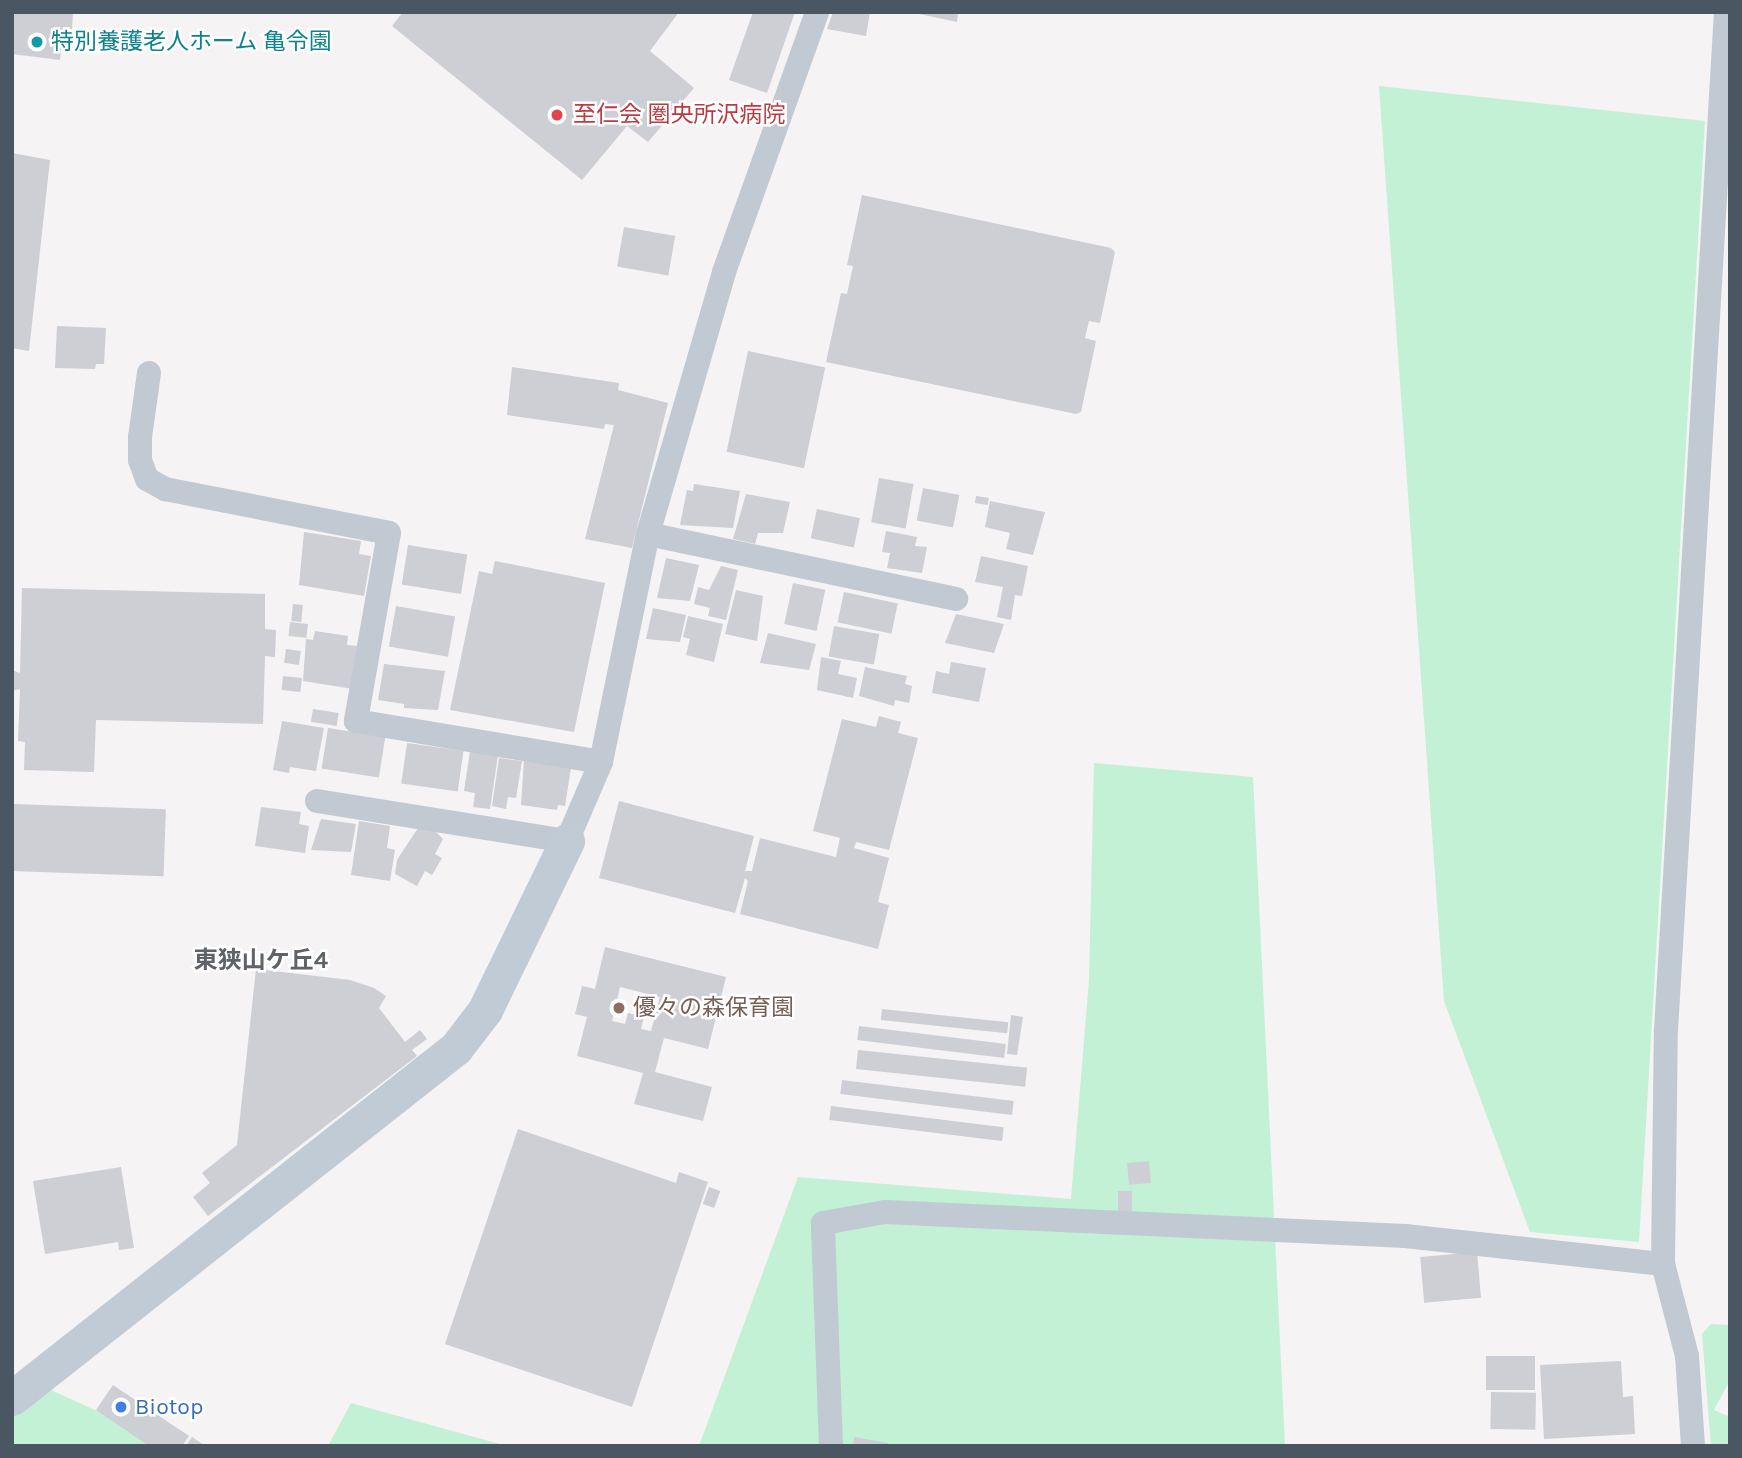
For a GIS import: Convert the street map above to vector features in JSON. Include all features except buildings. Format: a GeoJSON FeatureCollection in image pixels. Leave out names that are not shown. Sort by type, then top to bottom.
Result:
{"type":"FeatureCollection","features":[{"type":"Feature","properties":{"kind":"street"},"geometry":{"type":"LineString","coordinates":[[12,1398],[456,1048],[485,1010],[567,841],[601,762],[648,534],[724,272],[817,12]]}},
{"type":"Feature","properties":{"kind":"street"},"geometry":{"type":"LineString","coordinates":[[1693,1446],[1687,1356],[1663,1264],[1666,1030],[1726,12]]}},
{"type":"Feature","properties":{"kind":"street"},"geometry":{"type":"LineString","coordinates":[[149,373],[140,437],[140,460],[147,479],[165,489],[389,533],[356,721],[601,762]]}},
{"type":"Feature","properties":{"kind":"street"},"geometry":{"type":"LineString","coordinates":[[648,534],[956,600]]}},
{"type":"Feature","properties":{"kind":"street"},"geometry":{"type":"LineString","coordinates":[[317,801],[567,841]]}},
{"type":"Feature","properties":{"kind":"street"},"geometry":{"type":"LineString","coordinates":[[831,1446],[823,1223],[884,1212],[1405,1236],[1663,1264]]}},
{"type":"Feature","properties":{"kind":"green space"},"geometry":{"type":"Polygon","coordinates":[[[1379,86],[1705,121],[1639,1242],[1530,1232],[1444,1001],[1379,86]]]}},
{"type":"Feature","properties":{"kind":"green space"},"geometry":{"type":"Polygon","coordinates":[[[1094,763],[1253,777],[1285,1446],[699,1446],[798,1177],[1071,1199],[1089,980],[1094,763]]]}},
{"type":"Feature","properties":{"kind":"green space"},"geometry":{"type":"Polygon","coordinates":[[[1711,1324],[1730,1325],[1730,1380],[1714,1410],[1730,1417],[1730,1446],[1711,1446],[1702,1334],[1711,1324]]]}},
{"type":"Feature","properties":{"kind":"green space"},"geometry":{"type":"Polygon","coordinates":[[[38,1384],[173,1446],[12,1446],[12,1404],[38,1384]]]}},
{"type":"Feature","properties":{"kind":"green space"},"geometry":{"type":"Polygon","coordinates":[[[351,1403],[507,1446],[328,1446],[351,1403]]]}},
{"type":"Feature","properties":{"kind":"place","name":"特別養護老人ホーム 亀令園"},"geometry":{"type":"Point","coordinates":[37,42]}},
{"type":"Feature","properties":{"kind":"place","name":"至仁会 圏央所沢病院"},"geometry":{"type":"Point","coordinates":[557,115]}},
{"type":"Feature","properties":{"kind":"place","name":"優々の森保育園"},"geometry":{"type":"Point","coordinates":[619,1008]}},
{"type":"Feature","properties":{"kind":"place","name":"Biotop"},"geometry":{"type":"Point","coordinates":[121,1407]}},
{"type":"Feature","properties":{"kind":"district","name":"東狭山ケ丘4"},"geometry":{"type":"Point","coordinates":[261,961]}}]}
